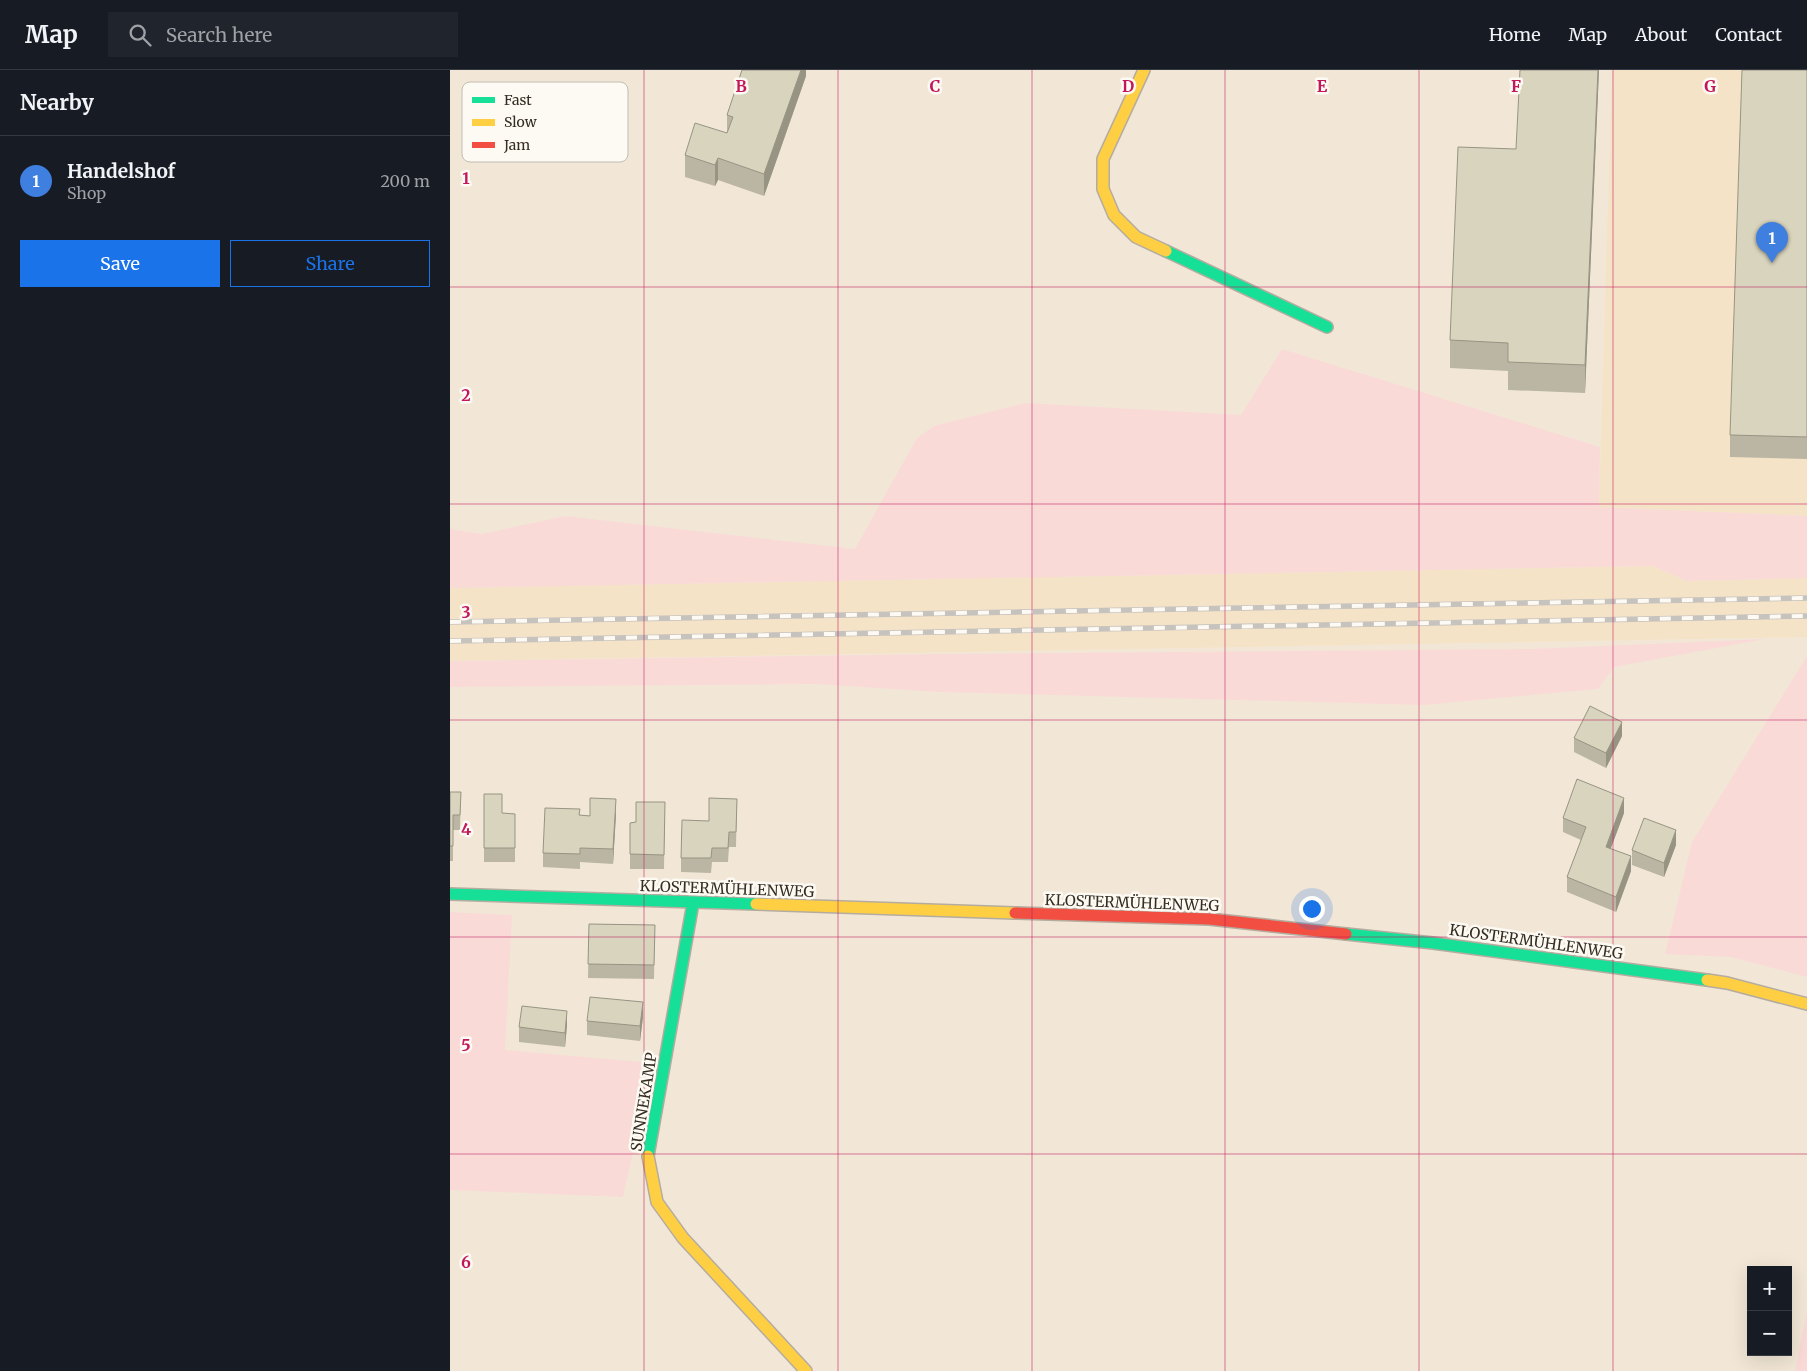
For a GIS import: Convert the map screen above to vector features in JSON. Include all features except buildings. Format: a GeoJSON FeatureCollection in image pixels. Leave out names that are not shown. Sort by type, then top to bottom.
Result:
{"type":"FeatureCollection","features":[{"type":"Feature","properties":{"kind":"street"},"geometry":{"type":"LineString","coordinates":[[1144,70],[1103,159],[1103,188],[1114,215],[1136,237],[1327,327]]}},
{"type":"Feature","properties":{"kind":"street","name":"KLOSTERMÜHLENWEG"},"geometry":{"type":"LineString","coordinates":[[450,894],[1209,919],[1433,943],[1727,983],[1807,1004]]}},
{"type":"Feature","properties":{"kind":"street","name":"SUNNEKAMP"},"geometry":{"type":"LineString","coordinates":[[693,903],[648,1154],[657,1202],[683,1238],[806,1371]]}},
{"type":"Feature","properties":{"kind":"shaded area"},"geometry":{"type":"Polygon","coordinates":[[[1612,70],[1807,70],[1807,516],[1599,507],[1612,70]]]}},
{"type":"Feature","properties":{"kind":"shaded area"},"geometry":{"type":"Polygon","coordinates":[[[1282,349],[1600,447],[1599,507],[1807,516],[1807,578],[1687,581],[1653,566],[450,588],[450,529],[482,534],[565,516],[855,549],[917,438],[934,426],[1026,403],[1241,415],[1282,349]]]}},
{"type":"Feature","properties":{"kind":"shaded area"},"geometry":{"type":"Polygon","coordinates":[[[1653,566],[1687,581],[1807,578],[1807,637],[450,661],[450,588],[1653,566]]]}},
{"type":"Feature","properties":{"kind":"shaded area"},"geometry":{"type":"Polygon","coordinates":[[[1765,639],[1614,667],[1598,689],[1424,705],[939,692],[815,684],[450,687],[450,661],[933,654],[1533,649],[1765,639]]]}},
{"type":"Feature","properties":{"kind":"shaded area"},"geometry":{"type":"Polygon","coordinates":[[[1807,656],[1807,977],[1731,957],[1665,954],[1692,842],[1807,656]]]}},
{"type":"Feature","properties":{"kind":"shaded area"},"geometry":{"type":"Polygon","coordinates":[[[450,912],[512,915],[505,1050],[653,1063],[623,1197],[450,1190],[450,912]]]}},
{"type":"Feature","properties":{"kind":"shaded area"},"geometry":{"type":"Polygon","coordinates":[[[1807,1310],[1807,1371],[1795,1371],[1807,1310]]]}},
{"type":"Feature","properties":{"kind":"railway"},"geometry":{"type":"LineString","coordinates":[[450,622],[1807,598]]}},
{"type":"Feature","properties":{"kind":"railway"},"geometry":{"type":"LineString","coordinates":[[450,641],[1807,616]]}},
{"type":"Feature","properties":{"kind":"traffic: fast"},"geometry":{"type":"LineString","coordinates":[[1166,251],[1327,327]]}},
{"type":"Feature","properties":{"kind":"traffic: fast"},"geometry":{"type":"LineString","coordinates":[[450,894],[756,904]]}},
{"type":"Feature","properties":{"kind":"traffic: fast"},"geometry":{"type":"LineString","coordinates":[[648,1156],[693,903]]}},
{"type":"Feature","properties":{"kind":"traffic: fast"},"geometry":{"type":"LineString","coordinates":[[1346,934],[1433,943],[1707,980]]}},
{"type":"Feature","properties":{"kind":"traffic: slow"},"geometry":{"type":"LineString","coordinates":[[1144,70],[1103,159],[1103,189],[1114,215],[1136,237],[1166,251]]}},
{"type":"Feature","properties":{"kind":"traffic: slow"},"geometry":{"type":"LineString","coordinates":[[756,904],[1015,913]]}},
{"type":"Feature","properties":{"kind":"traffic: slow"},"geometry":{"type":"LineString","coordinates":[[1707,980],[1727,983],[1807,1004]]}},
{"type":"Feature","properties":{"kind":"traffic: slow"},"geometry":{"type":"LineString","coordinates":[[648,1156],[657,1202],[683,1238],[806,1371]]}},
{"type":"Feature","properties":{"kind":"traffic: jam"},"geometry":{"type":"LineString","coordinates":[[1015,913],[1209,919],[1346,934]]}},
{"type":"Feature","properties":{"kind":"place","name":"Handelshof"},"geometry":{"type":"Point","coordinates":[1772,263]}}]}
